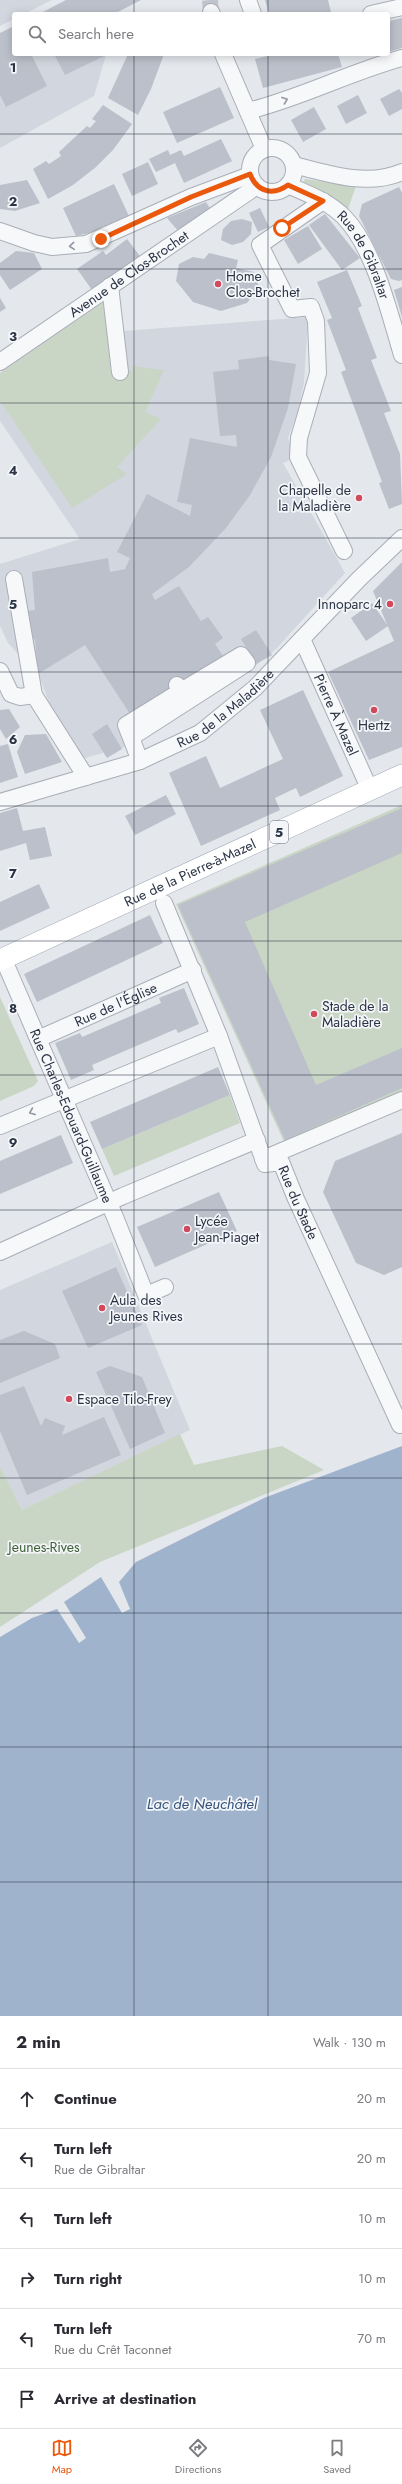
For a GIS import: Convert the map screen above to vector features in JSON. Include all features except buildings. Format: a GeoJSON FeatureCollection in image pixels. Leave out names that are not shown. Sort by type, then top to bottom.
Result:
{"type":"FeatureCollection","features":[{"type":"Feature","properties":{"kind":"main road","name":"Rue de la Pierre-à-Mazel"},"geometry":{"type":"LineString","coordinates":[[2,959],[402,775]]}},
{"type":"Feature","properties":{"kind":"street"},"geometry":{"type":"LineString","coordinates":[[248,0],[252,12]]}},
{"type":"Feature","properties":{"kind":"street"},"geometry":{"type":"LineString","coordinates":[[380,12],[402,7]]}},
{"type":"Feature","properties":{"kind":"street"},"geometry":{"type":"LineString","coordinates":[[224,56],[264,149]]}},
{"type":"Feature","properties":{"kind":"street"},"geometry":{"type":"LineString","coordinates":[[248,111],[269,106],[377,65],[402,58]]}},
{"type":"Feature","properties":{"kind":"street"},"geometry":{"type":"LineString","coordinates":[[274,148],[284,151],[294,166],[292,180],[288,185],[279,191],[271,192],[254,180],[251,161],[264,149],[274,148]]}},
{"type":"Feature","properties":{"kind":"street"},"geometry":{"type":"LineString","coordinates":[[294,166],[350,178],[391,177],[402,172]]}},
{"type":"Feature","properties":{"kind":"street"},"geometry":{"type":"LineString","coordinates":[[0,231],[34,243],[52,247],[86,244],[191,197],[254,180]]}},
{"type":"Feature","properties":{"kind":"street","name":"Avenue de Clos-Brochet"},"geometry":{"type":"LineString","coordinates":[[0,362],[110,286],[254,180]]}},
{"type":"Feature","properties":{"kind":"street","name":"Rue de Gibraltar"},"geometry":{"type":"LineString","coordinates":[[288,185],[323,201],[345,218],[366,249],[379,280],[402,355]]}},
{"type":"Feature","properties":{"kind":"street"},"geometry":{"type":"LineString","coordinates":[[323,201],[282,228],[260,245],[292,309],[311,307],[316,321],[318,373],[299,438],[298,457],[344,551]]}},
{"type":"Feature","properties":{"kind":"street"},"geometry":{"type":"LineString","coordinates":[[110,286],[120,372]]}},
{"type":"Feature","properties":{"kind":"street","name":"Rue de la Maladière"},"geometry":{"type":"LineString","coordinates":[[0,802],[140,760],[180,743],[222,717],[255,688],[359,579],[402,538]]}},
{"type":"Feature","properties":{"kind":"street"},"geometry":{"type":"LineString","coordinates":[[14,579],[34,695],[86,777]]}},
{"type":"Feature","properties":{"kind":"street","name":"Pierre À Mazel"},"geometry":{"type":"LineString","coordinates":[[302,639],[370,790]]}},
{"type":"Feature","properties":{"kind":"street"},"geometry":{"type":"LineString","coordinates":[[132,737],[247,663],[241,655],[179,688],[126,725],[140,760]]}},
{"type":"Feature","properties":{"kind":"street"},"geometry":{"type":"LineString","coordinates":[[0,671],[11,694],[20,697],[34,695]]}},
{"type":"Feature","properties":{"kind":"street","name":"Rue du Stade"},"geometry":{"type":"LineString","coordinates":[[164,903],[219,1036],[265,1164],[281,1162],[296,1199],[401,1424]]}},
{"type":"Feature","properties":{"kind":"street","name":"Rue Charles-Edouard-Guillaume"},"geometry":{"type":"LineString","coordinates":[[2,959],[109,1202],[146,1295],[164,1286]]}},
{"type":"Feature","properties":{"kind":"street","name":"Rue de l'Église"},"geometry":{"type":"LineString","coordinates":[[38,1039],[193,970]]}},
{"type":"Feature","properties":{"kind":"street"},"geometry":{"type":"LineString","coordinates":[[0,1126],[64,1098],[219,1036]]}},
{"type":"Feature","properties":{"kind":"street"},"geometry":{"type":"LineString","coordinates":[[263,1159],[402,1100]]}},
{"type":"Feature","properties":{"kind":"street"},"geometry":{"type":"LineString","coordinates":[[0,1252],[109,1202],[257,1140]]}},
{"type":"Feature","properties":{"kind":"shaded area"},"geometry":{"type":"Polygon","coordinates":[[[0,0],[52,0],[28,12],[12,12],[12,20],[0,26],[0,0]]]}},
{"type":"Feature","properties":{"kind":"shaded area"},"geometry":{"type":"Polygon","coordinates":[[[0,33],[12,51],[12,56],[106,56],[94,96],[0,148],[0,33]]]}},
{"type":"Feature","properties":{"kind":"shaded area"},"geometry":{"type":"Polygon","coordinates":[[[308,317],[304,383],[297,414],[288,438],[296,457],[283,463],[345,573],[276,649],[244,675],[135,744],[71,762],[40,678],[8,643],[0,626],[0,564],[80,539],[0,421],[0,373],[127,371],[123,331],[308,317]]]}},
{"type":"Feature","properties":{"kind":"shaded area"},"geometry":{"type":"Polygon","coordinates":[[[112,1242],[190,1430],[22,1510],[0,1466],[0,1290],[112,1242]]]}},
{"type":"Feature","properties":{"kind":"green space"},"geometry":{"type":"Polygon","coordinates":[[[305,179],[356,186],[348,209],[334,197],[303,182],[305,179]]]}},
{"type":"Feature","properties":{"kind":"green space"},"geometry":{"type":"Polygon","coordinates":[[[104,302],[111,373],[133,370],[132,366],[164,370],[145,412],[161,419],[117,467],[127,474],[72,508],[0,401],[0,373],[104,302]]]}},
{"type":"Feature","properties":{"kind":"green space","name":"Stade de la Maladière"},"geometry":{"type":"Polygon","coordinates":[[[402,805],[402,1093],[285,1144],[176,904],[402,805]]]}},
{"type":"Feature","properties":{"kind":"green space"},"geometry":{"type":"Polygon","coordinates":[[[0,997],[38,1081],[34,1086],[0,1101],[0,997]]]}},
{"type":"Feature","properties":{"kind":"green space"},"geometry":{"type":"Polygon","coordinates":[[[230,1095],[240,1123],[114,1176],[102,1149],[230,1095]]]}},
{"type":"Feature","properties":{"kind":"green space","name":"Jeunes-Rives"},"geometry":{"type":"Polygon","coordinates":[[[180,1434],[194,1465],[282,1446],[324,1470],[100,1562],[0,1627],[0,1466],[22,1510],[180,1434]]]}},
{"type":"Feature","properties":{"kind":"water","name":"Lac de Neuchâtel"},"geometry":{"type":"Polygon","coordinates":[[[402,1446],[402,2016],[0,2016],[0,1637],[32,1618],[57,1609],[79,1643],[86,1638],[64,1602],[101,1577],[122,1613],[130,1609],[119,1582],[136,1562],[264,1498],[402,1446]]]}},
{"type":"Feature","properties":{"kind":"tunnel"},"geometry":{"type":"LineString","coordinates":[[210,0],[211,12]]}},
{"type":"Feature","properties":{"kind":"place","name":"Home Clos-Brochet"},"geometry":{"type":"Point","coordinates":[218,284]}},
{"type":"Feature","properties":{"kind":"place","name":"Chapelle de la Maladière"},"geometry":{"type":"Point","coordinates":[359,498]}},
{"type":"Feature","properties":{"kind":"place","name":"Innoparc 4"},"geometry":{"type":"Point","coordinates":[390,604]}},
{"type":"Feature","properties":{"kind":"place","name":"Hertz"},"geometry":{"type":"Point","coordinates":[374,710]}},
{"type":"Feature","properties":{"kind":"place","name":"Stade de la Maladière"},"geometry":{"type":"Point","coordinates":[314,1014]}},
{"type":"Feature","properties":{"kind":"place","name":"Lycée Jean-Piaget"},"geometry":{"type":"Point","coordinates":[187,1229]}},
{"type":"Feature","properties":{"kind":"place","name":"Aula des Jeunes Rives"},"geometry":{"type":"Point","coordinates":[102,1308]}},
{"type":"Feature","properties":{"kind":"place","name":"Espace Tilo-Frey"},"geometry":{"type":"Point","coordinates":[69,1399]}},
{"type":"Feature","properties":{"kind":"route"},"geometry":{"type":"LineString","coordinates":[[101,239],[191,197],[250,174],[253,182],[264,190],[271,192],[279,191],[288,185],[323,201],[282,228]]}}]}
